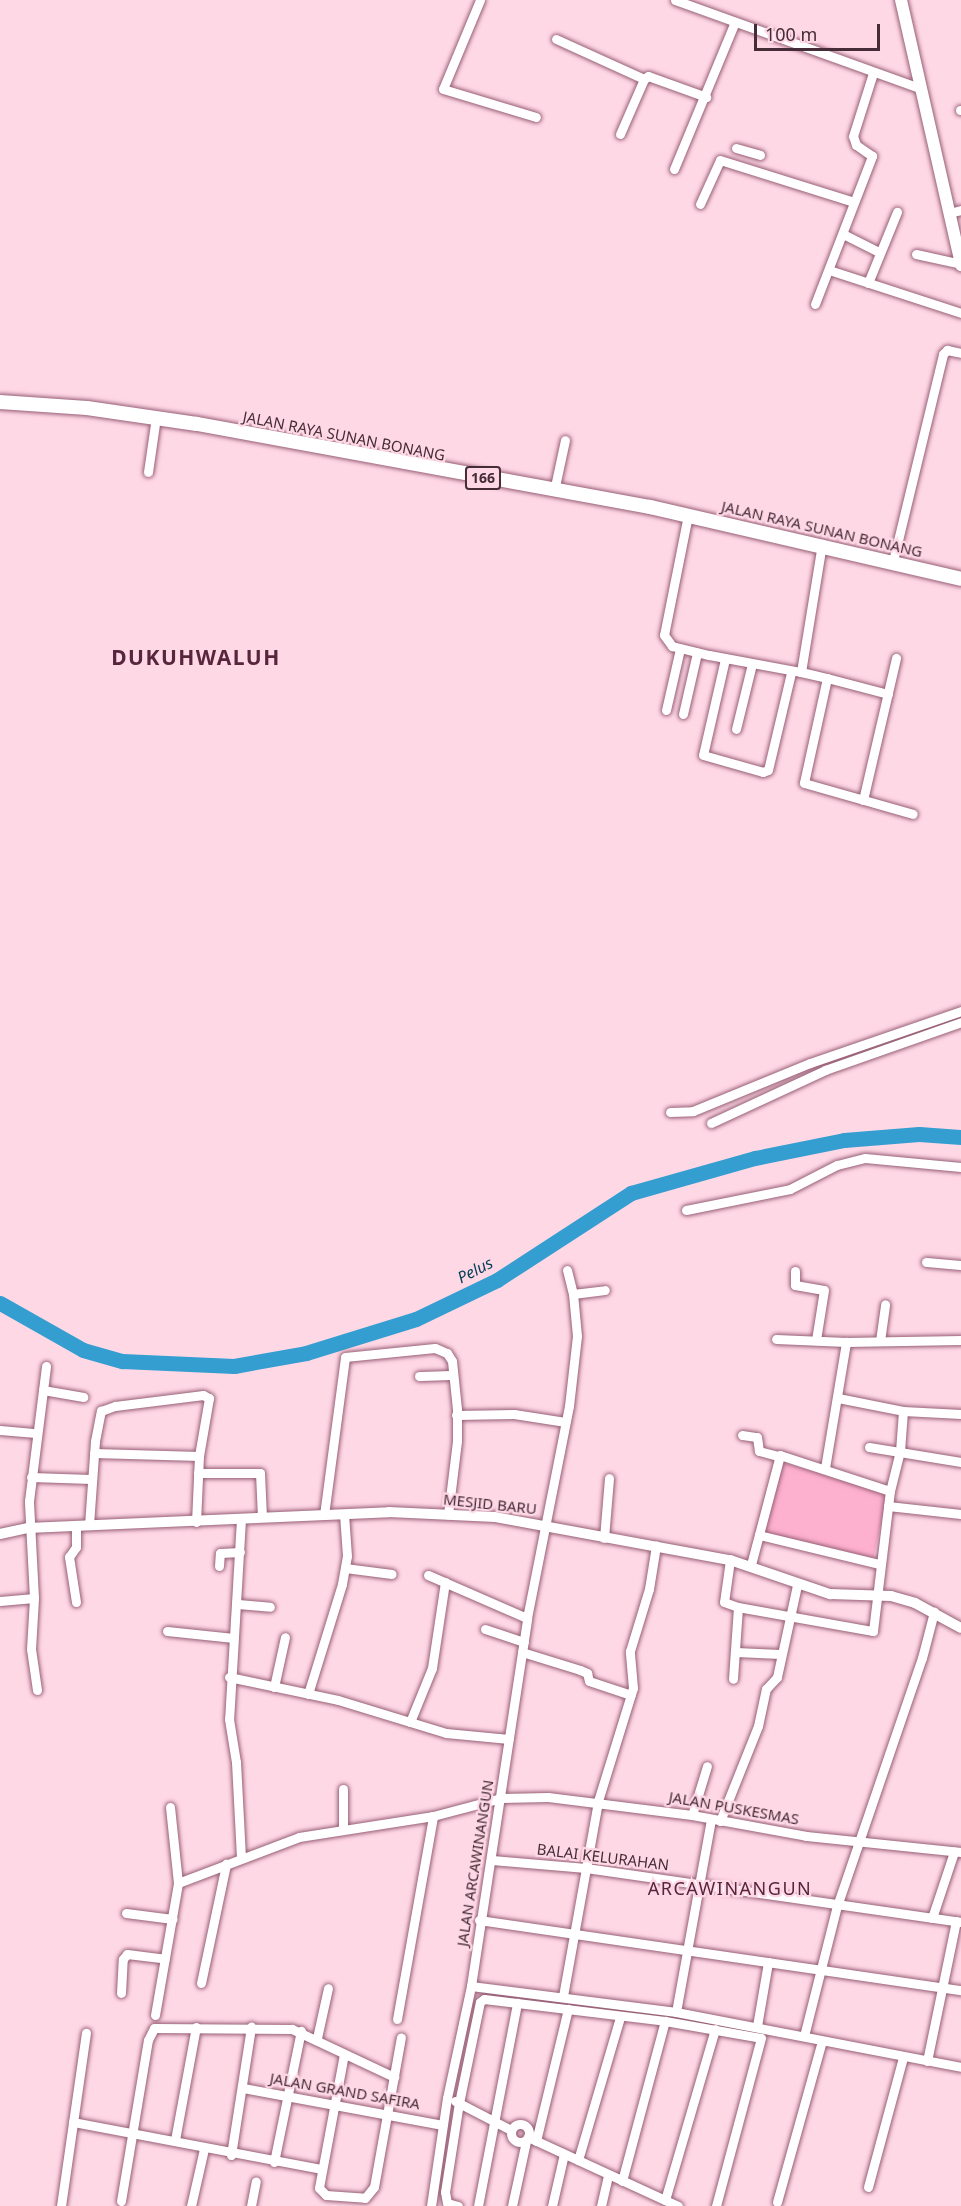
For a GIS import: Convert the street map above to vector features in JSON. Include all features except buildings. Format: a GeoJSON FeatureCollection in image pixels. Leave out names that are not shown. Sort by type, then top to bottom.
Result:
{"type":"FeatureCollection","features":[{"type":"Feature","properties":{"kind":"main road"},"geometry":{"type":"LineString","coordinates":[[901,0],[919,88],[955,211],[960,259]]}},
{"type":"Feature","properties":{"kind":"main road","name":"JALAN RAYA SUNAN BONANG"},"geometry":{"type":"LineString","coordinates":[[0,402],[156,417],[688,515],[822,544],[961,579]]}},
{"type":"Feature","properties":{"kind":"street"},"geometry":{"type":"LineString","coordinates":[[480,0],[443,89],[536,117]]}},
{"type":"Feature","properties":{"kind":"street"},"geometry":{"type":"LineString","coordinates":[[675,0],[698,5],[734,24],[919,88]]}},
{"type":"Feature","properties":{"kind":"street"},"geometry":{"type":"LineString","coordinates":[[674,169],[706,97],[734,24]]}},
{"type":"Feature","properties":{"kind":"street"},"geometry":{"type":"LineString","coordinates":[[556,39],[644,79]]}},
{"type":"Feature","properties":{"kind":"street"},"geometry":{"type":"LineString","coordinates":[[815,304],[872,156],[856,145],[853,136],[873,72]]}},
{"type":"Feature","properties":{"kind":"street"},"geometry":{"type":"LineString","coordinates":[[620,134],[644,79],[648,76],[706,97]]}},
{"type":"Feature","properties":{"kind":"street"},"geometry":{"type":"LineString","coordinates":[[736,148],[760,155]]}},
{"type":"Feature","properties":{"kind":"street"},"geometry":{"type":"LineString","coordinates":[[744,167],[749,152]]}},
{"type":"Feature","properties":{"kind":"street"},"geometry":{"type":"LineString","coordinates":[[700,204],[720,160],[854,202]]}},
{"type":"Feature","properties":{"kind":"street"},"geometry":{"type":"LineString","coordinates":[[868,283],[897,212]]}},
{"type":"Feature","properties":{"kind":"street"},"geometry":{"type":"LineString","coordinates":[[843,234],[879,252]]}},
{"type":"Feature","properties":{"kind":"street"},"geometry":{"type":"LineString","coordinates":[[916,254],[960,259]]}},
{"type":"Feature","properties":{"kind":"street"},"geometry":{"type":"LineString","coordinates":[[829,270],[961,312]]}},
{"type":"Feature","properties":{"kind":"street"},"geometry":{"type":"LineString","coordinates":[[893,561],[943,354],[947,350],[961,353]]}},
{"type":"Feature","properties":{"kind":"street"},"geometry":{"type":"LineString","coordinates":[[148,472],[156,417]]}},
{"type":"Feature","properties":{"kind":"street"},"geometry":{"type":"LineString","coordinates":[[554,491],[565,440]]}},
{"type":"Feature","properties":{"kind":"street"},"geometry":{"type":"LineString","coordinates":[[688,515],[664,630],[667,644],[680,649],[827,678],[888,694]]}},
{"type":"Feature","properties":{"kind":"street"},"geometry":{"type":"LineString","coordinates":[[725,658],[703,755],[763,772],[768,770],[796,672],[822,544]]}},
{"type":"Feature","properties":{"kind":"street"},"geometry":{"type":"LineString","coordinates":[[666,710],[680,649]]}},
{"type":"Feature","properties":{"kind":"street"},"geometry":{"type":"LineString","coordinates":[[683,714],[697,652]]}},
{"type":"Feature","properties":{"kind":"street"},"geometry":{"type":"LineString","coordinates":[[863,800],[896,658]]}},
{"type":"Feature","properties":{"kind":"street"},"geometry":{"type":"LineString","coordinates":[[736,729],[752,664]]}},
{"type":"Feature","properties":{"kind":"street"},"geometry":{"type":"LineString","coordinates":[[827,678],[803,781],[913,814]]}},
{"type":"Feature","properties":{"kind":"street"},"geometry":{"type":"LineString","coordinates":[[670,1112],[693,1111],[810,1063],[961,1011]]}},
{"type":"Feature","properties":{"kind":"street"},"geometry":{"type":"LineString","coordinates":[[711,1123],[825,1070],[961,1022]]}},
{"type":"Feature","properties":{"kind":"street"},"geometry":{"type":"LineString","coordinates":[[686,1210],[790,1189],[853,1159],[879,1157],[961,1167]]}},
{"type":"Feature","properties":{"kind":"street"},"geometry":{"type":"LineString","coordinates":[[926,1262],[961,1265]]}},
{"type":"Feature","properties":{"kind":"street","name":"JALAN ARCAWINANGUN"},"geometry":{"type":"LineString","coordinates":[[430,2206],[447,2098],[471,1986],[479,1920],[492,1860],[527,1618],[565,1422],[577,1335],[573,1294],[567,1270]]}},
{"type":"Feature","properties":{"kind":"street"},"geometry":{"type":"LineString","coordinates":[[795,1271],[795,1285],[824,1290],[816,1340]]}},
{"type":"Feature","properties":{"kind":"street"},"geometry":{"type":"LineString","coordinates":[[573,1294],[605,1290]]}},
{"type":"Feature","properties":{"kind":"street"},"geometry":{"type":"LineString","coordinates":[[880,1341],[885,1304]]}},
{"type":"Feature","properties":{"kind":"street"},"geometry":{"type":"LineString","coordinates":[[776,1339],[846,1342],[961,1340]]}},
{"type":"Feature","properties":{"kind":"street"},"geometry":{"type":"LineString","coordinates":[[825,1468],[846,1342]]}},
{"type":"Feature","properties":{"kind":"street"},"geometry":{"type":"LineString","coordinates":[[324,1515],[345,1358],[435,1348],[449,1355],[453,1374],[457,1441],[448,1514]]}},
{"type":"Feature","properties":{"kind":"street"},"geometry":{"type":"LineString","coordinates":[[37,1690],[31,1649],[34,1598],[28,1528],[31,1476],[46,1366]]}},
{"type":"Feature","properties":{"kind":"street"},"geometry":{"type":"LineString","coordinates":[[419,1376],[453,1374]]}},
{"type":"Feature","properties":{"kind":"street"},"geometry":{"type":"LineString","coordinates":[[43,1390],[83,1397]]}},
{"type":"Feature","properties":{"kind":"street"},"geometry":{"type":"LineString","coordinates":[[89,1525],[94,1453],[99,1417],[105,1408],[203,1395],[209,1398],[199,1456],[196,1522]]}},
{"type":"Feature","properties":{"kind":"street"},"geometry":{"type":"LineString","coordinates":[[838,1398],[903,1411],[961,1414]]}},
{"type":"Feature","properties":{"kind":"street"},"geometry":{"type":"LineString","coordinates":[[730,1560],[724,1603],[790,1616],[841,1622],[871,1632],[890,1491],[900,1451],[903,1411]]}},
{"type":"Feature","properties":{"kind":"street"},"geometry":{"type":"LineString","coordinates":[[456,1415],[514,1414],[565,1422]]}},
{"type":"Feature","properties":{"kind":"street"},"geometry":{"type":"LineString","coordinates":[[0,1430],[36,1433]]}},
{"type":"Feature","properties":{"kind":"street"},"geometry":{"type":"LineString","coordinates":[[742,1436],[757,1437],[759,1450],[825,1468],[890,1491]]}},
{"type":"Feature","properties":{"kind":"street"},"geometry":{"type":"LineString","coordinates":[[869,1447],[961,1462]]}},
{"type":"Feature","properties":{"kind":"street"},"geometry":{"type":"LineString","coordinates":[[94,1453],[199,1456]]}},
{"type":"Feature","properties":{"kind":"street"},"geometry":{"type":"LineString","coordinates":[[751,1565],[778,1456]]}},
{"type":"Feature","properties":{"kind":"street"},"geometry":{"type":"LineString","coordinates":[[198,1473],[260,1473],[262,1517]]}},
{"type":"Feature","properties":{"kind":"street"},"geometry":{"type":"LineString","coordinates":[[31,1476],[91,1479]]}},
{"type":"Feature","properties":{"kind":"street"},"geometry":{"type":"LineString","coordinates":[[603,1538],[609,1478]]}},
{"type":"Feature","properties":{"kind":"street"},"geometry":{"type":"LineString","coordinates":[[888,1506],[961,1514]]}},
{"type":"Feature","properties":{"kind":"street","name":"MESJID BARU"},"geometry":{"type":"LineString","coordinates":[[0,1534],[28,1528],[421,1511],[546,1525],[603,1538],[730,1560],[751,1565],[797,1585],[830,1594],[905,1600],[958,1623]]}},
{"type":"Feature","properties":{"kind":"street"},"geometry":{"type":"LineString","coordinates":[[308,1694],[345,1568],[344,1514]]}},
{"type":"Feature","properties":{"kind":"street"},"geometry":{"type":"LineString","coordinates":[[241,1519],[238,1604],[229,1677],[229,1719],[236,1762],[242,1858]]}},
{"type":"Feature","properties":{"kind":"street"},"geometry":{"type":"LineString","coordinates":[[76,1526],[76,1547],[69,1557],[76,1602]]}},
{"type":"Feature","properties":{"kind":"street"},"geometry":{"type":"LineString","coordinates":[[759,1535],[879,1564]]}},
{"type":"Feature","properties":{"kind":"street"},"geometry":{"type":"LineString","coordinates":[[563,1996],[576,1934],[598,1801],[631,1695],[634,1678],[630,1651],[649,1589],[656,1546]]}},
{"type":"Feature","properties":{"kind":"street"},"geometry":{"type":"LineString","coordinates":[[219,1566],[220,1553],[240,1552]]}},
{"type":"Feature","properties":{"kind":"street"},"geometry":{"type":"LineString","coordinates":[[345,1568],[393,1574]]}},
{"type":"Feature","properties":{"kind":"street"},"geometry":{"type":"LineString","coordinates":[[428,1575],[527,1618]]}},
{"type":"Feature","properties":{"kind":"street"},"geometry":{"type":"LineString","coordinates":[[410,1722],[432,1668],[445,1582]]}},
{"type":"Feature","properties":{"kind":"street"},"geometry":{"type":"LineString","coordinates":[[676,2012],[700,1884],[715,1820],[758,1726],[766,1689],[777,1677],[780,1654],[797,1585]]}},
{"type":"Feature","properties":{"kind":"street"},"geometry":{"type":"LineString","coordinates":[[0,1601],[34,1598]]}},
{"type":"Feature","properties":{"kind":"street"},"geometry":{"type":"LineString","coordinates":[[238,1604],[270,1607]]}},
{"type":"Feature","properties":{"kind":"street"},"geometry":{"type":"LineString","coordinates":[[733,1679],[738,1607]]}},
{"type":"Feature","properties":{"kind":"street"},"geometry":{"type":"LineString","coordinates":[[804,2036],[837,1906],[919,1668],[933,1612]]}},
{"type":"Feature","properties":{"kind":"street"},"geometry":{"type":"LineString","coordinates":[[485,1629],[524,1642]]}},
{"type":"Feature","properties":{"kind":"street"},"geometry":{"type":"LineString","coordinates":[[167,1631],[234,1638]]}},
{"type":"Feature","properties":{"kind":"street"},"geometry":{"type":"LineString","coordinates":[[274,1687],[285,1637]]}},
{"type":"Feature","properties":{"kind":"street"},"geometry":{"type":"LineString","coordinates":[[522,1652],[580,1670],[587,1673],[589,1681],[631,1695]]}},
{"type":"Feature","properties":{"kind":"street"},"geometry":{"type":"LineString","coordinates":[[736,1652],[780,1654]]}},
{"type":"Feature","properties":{"kind":"street"},"geometry":{"type":"LineString","coordinates":[[229,1677],[308,1694],[446,1733],[509,1739]]}},
{"type":"Feature","properties":{"kind":"street"},"geometry":{"type":"LineString","coordinates":[[692,1815],[706,1766]]}},
{"type":"Feature","properties":{"kind":"street"},"geometry":{"type":"LineString","coordinates":[[343,1829],[344,1789]]}},
{"type":"Feature","properties":{"kind":"street","name":"JALAN PUSKESMAS"},"geometry":{"type":"LineString","coordinates":[[178,1883],[299,1837],[433,1816],[501,1798],[598,1801],[858,1842],[957,1852]]}},
{"type":"Feature","properties":{"kind":"street"},"geometry":{"type":"LineString","coordinates":[[155,2015],[178,1883],[170,1807]]}},
{"type":"Feature","properties":{"kind":"street"},"geometry":{"type":"LineString","coordinates":[[397,2019],[433,1816]]}},
{"type":"Feature","properties":{"kind":"street"},"geometry":{"type":"LineString","coordinates":[[932,1918],[957,1852]]}},
{"type":"Feature","properties":{"kind":"street","name":"BALAI KELURAHAN"},"geometry":{"type":"LineString","coordinates":[[492,1860],[586,1868],[837,1906],[959,1921]]}},
{"type":"Feature","properties":{"kind":"street"},"geometry":{"type":"LineString","coordinates":[[201,1983],[226,1864]]}},
{"type":"Feature","properties":{"kind":"street"},"geometry":{"type":"LineString","coordinates":[[126,1913],[173,1919]]}},
{"type":"Feature","properties":{"kind":"street"},"geometry":{"type":"LineString","coordinates":[[479,1920],[961,1990]]}},
{"type":"Feature","properties":{"kind":"street"},"geometry":{"type":"LineString","coordinates":[[927,2061],[959,1921]]}},
{"type":"Feature","properties":{"kind":"street"},"geometry":{"type":"LineString","coordinates":[[121,1993],[123,1959],[127,1954],[165,1959]]}},
{"type":"Feature","properties":{"kind":"street"},"geometry":{"type":"LineString","coordinates":[[757,2026],[768,1962]]}},
{"type":"Feature","properties":{"kind":"street"},"geometry":{"type":"LineString","coordinates":[[471,1986],[676,2012],[961,2067]]}},
{"type":"Feature","properties":{"kind":"street"},"geometry":{"type":"LineString","coordinates":[[317,2038],[328,1988]]}},
{"type":"Feature","properties":{"kind":"street"},"geometry":{"type":"LineString","coordinates":[[458,2206],[447,2203],[445,2192],[459,2103],[480,2002],[484,1999],[665,2021],[756,2035],[761,2041],[716,2206]]}},
{"type":"Feature","properties":{"kind":"street"},"geometry":{"type":"LineString","coordinates":[[478,2206],[517,2003]]}},
{"type":"Feature","properties":{"kind":"street"},"geometry":{"type":"LineString","coordinates":[[512,2206],[568,2009]]}},
{"type":"Feature","properties":{"kind":"street"},"geometry":{"type":"LineString","coordinates":[[578,2160],[620,2017]]}},
{"type":"Feature","properties":{"kind":"street"},"geometry":{"type":"LineString","coordinates":[[622,2181],[665,2021]]}},
{"type":"Feature","properties":{"kind":"street"},"geometry":{"type":"LineString","coordinates":[[175,2140],[196,2027]]}},
{"type":"Feature","properties":{"kind":"street"},"geometry":{"type":"LineString","coordinates":[[121,2201],[131,2134],[152,2031],[196,2027],[251,2027],[301,2031],[394,2077]]}},
{"type":"Feature","properties":{"kind":"street"},"geometry":{"type":"LineString","coordinates":[[231,2155],[251,2027]]}},
{"type":"Feature","properties":{"kind":"street"},"geometry":{"type":"LineString","coordinates":[[664,2200],[715,2029]]}},
{"type":"Feature","properties":{"kind":"street"},"geometry":{"type":"LineString","coordinates":[[274,2162],[285,2097],[301,2031]]}},
{"type":"Feature","properties":{"kind":"street"},"geometry":{"type":"LineString","coordinates":[[61,2206],[86,2033]]}},
{"type":"Feature","properties":{"kind":"street"},"geometry":{"type":"LineString","coordinates":[[344,2054],[332,2105],[319,2188],[323,2195],[370,2196],[388,2116],[401,2037]]}},
{"type":"Feature","properties":{"kind":"street"},"geometry":{"type":"LineString","coordinates":[[777,2202],[822,2041]]}},
{"type":"Feature","properties":{"kind":"street"},"geometry":{"type":"LineString","coordinates":[[868,2187],[903,2057]]}},
{"type":"Feature","properties":{"kind":"street","name":"JALAN GRAND SAFIRA"},"geometry":{"type":"LineString","coordinates":[[243,2088],[443,2125]]}},
{"type":"Feature","properties":{"kind":"street"},"geometry":{"type":"LineString","coordinates":[[447,2098],[511,2130],[523,2125],[530,2140]]}},
{"type":"Feature","properties":{"kind":"street"},"geometry":{"type":"LineString","coordinates":[[73,2122],[175,2140],[231,2155],[322,2169]]}},
{"type":"Feature","properties":{"kind":"street"},"geometry":{"type":"LineString","coordinates":[[511,2130],[516,2142],[530,2140],[678,2206]]}},
{"type":"Feature","properties":{"kind":"street"},"geometry":{"type":"LineString","coordinates":[[191,2206],[204,2149]]}},
{"type":"Feature","properties":{"kind":"street"},"geometry":{"type":"LineString","coordinates":[[552,2206],[564,2154]]}},
{"type":"Feature","properties":{"kind":"street"},"geometry":{"type":"LineString","coordinates":[[601,2206],[608,2175]]}},
{"type":"Feature","properties":{"kind":"street"},"geometry":{"type":"LineString","coordinates":[[251,2206],[256,2181]]}},
{"type":"Feature","properties":{"kind":"street"},"geometry":{"type":"LineString","coordinates":[[652,2206],[655,2195]]}},
{"type":"Feature","properties":{"kind":"shaded area"},"geometry":{"type":"Polygon","coordinates":[[[778,1461],[887,1494],[872,1565],[755,1531],[772,1470],[778,1461]]]}},
{"type":"Feature","properties":{"kind":"waterway","name":"Pelus"},"geometry":{"type":"LineString","coordinates":[[0,1303],[83,1350],[122,1361],[234,1366],[306,1353],[416,1319],[497,1280],[631,1193],[755,1158],[844,1140],[919,1134],[961,1137]]}},
{"type":"Feature","properties":{"kind":"district","name":"DUKUHWALUH"},"geometry":{"type":"Point","coordinates":[196,657]}},
{"type":"Feature","properties":{"kind":"district","name":"ARCAWINANGUN"},"geometry":{"type":"Point","coordinates":[730,1888]}}]}
